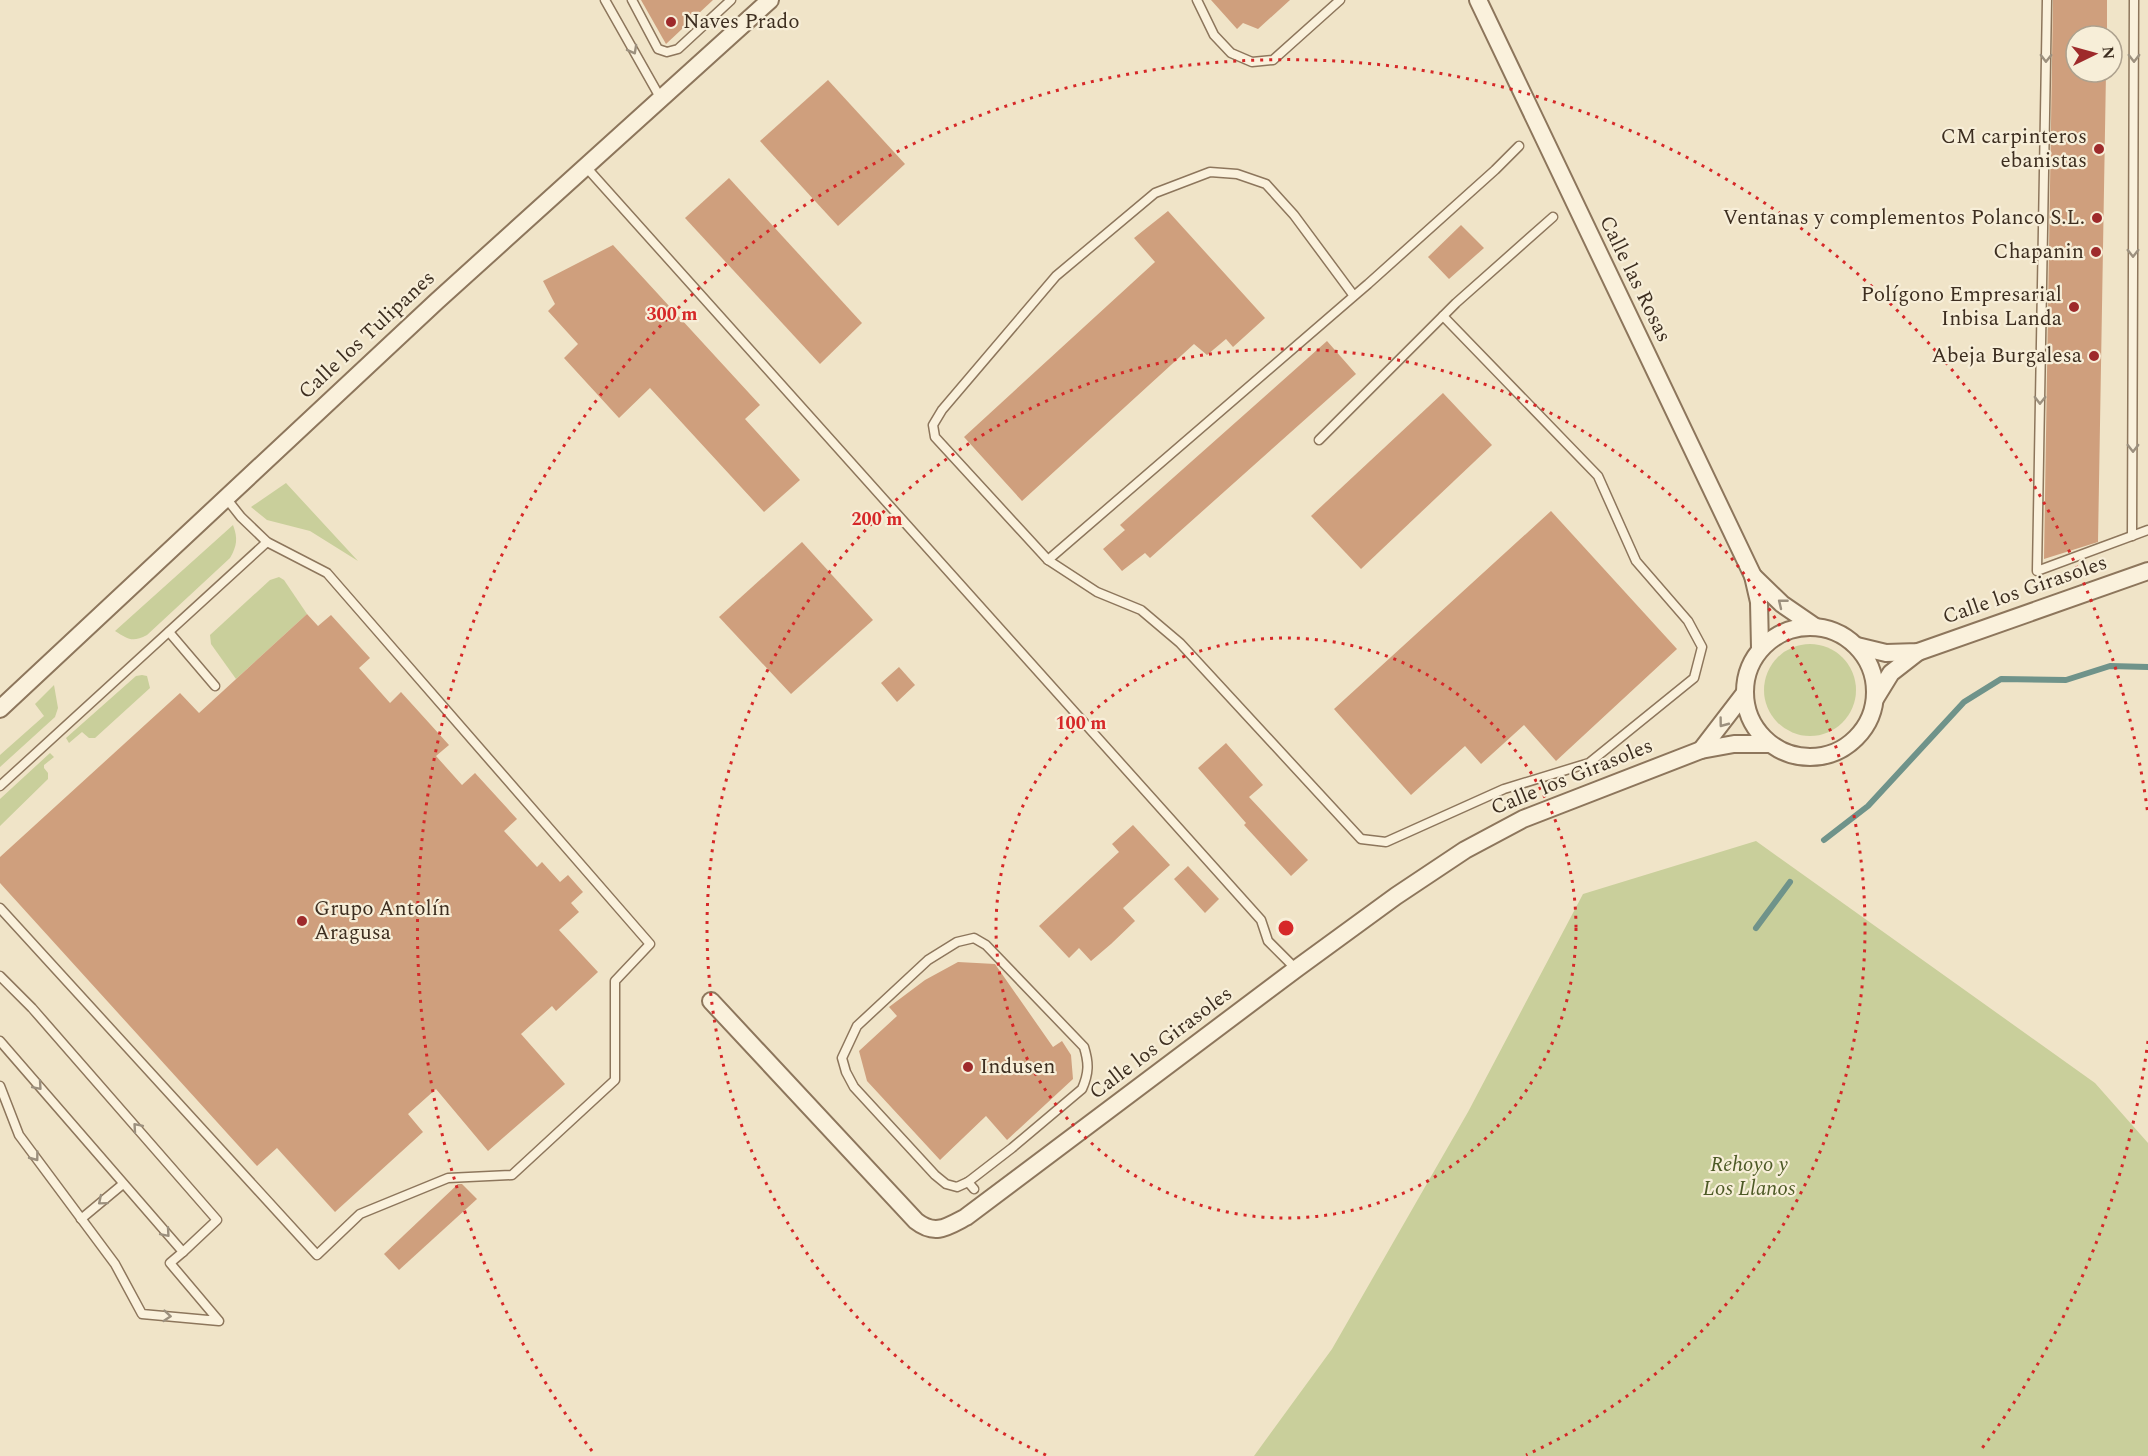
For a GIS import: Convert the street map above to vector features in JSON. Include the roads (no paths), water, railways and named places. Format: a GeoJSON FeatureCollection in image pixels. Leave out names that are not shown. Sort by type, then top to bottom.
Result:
{"type":"FeatureCollection","features":[{"type":"Feature","properties":{"kind":"street","name":"Calle los Tulipanes"},"geometry":{"type":"LineString","coordinates":[[0,709],[436,301],[770,0]]}},
{"type":"Feature","properties":{"kind":"street","name":"Calle las Rosas"},"geometry":{"type":"LineString","coordinates":[[1478,0],[1752,576],[1759,602],[1760,648]]}},
{"type":"Feature","properties":{"kind":"street","name":"Calle los Girasoles"},"geometry":{"type":"LineString","coordinates":[[1857,646],[1886,652],[1918,652],[2148,571]]}},
{"type":"Feature","properties":{"kind":"street","name":"Calle las Rosas"},"geometry":{"type":"LineString","coordinates":[[1752,576],[1782,604],[1814,626]]}},
{"type":"Feature","properties":{"kind":"street"},"geometry":{"type":"LineString","coordinates":[[1814,626],[1830,629],[1845,636],[1857,646],[1872,671],[1875,699],[1870,719],[1858,736],[1842,749],[1822,757],[1802,757],[1782,752],[1756,730],[1747,713],[1744,694],[1745,678],[1760,648],[1776,636],[1794,628],[1814,626]]}},
{"type":"Feature","properties":{"kind":"street","name":"Calle los Girasoles"},"geometry":{"type":"LineString","coordinates":[[1875,699],[1892,673],[1918,652]]}},
{"type":"Feature","properties":{"kind":"street"},"geometry":{"type":"LineString","coordinates":[[1701,750],[1744,694]]}},
{"type":"Feature","properties":{"kind":"street","name":"Calle los Girasoles"},"geometry":{"type":"LineString","coordinates":[[711,1001],[916,1221],[924,1228],[943,1229],[966,1217],[1396,896],[1492,833],[1701,750],[1734,744],[1770,744]]}},
{"type":"Feature","properties":{"kind":"lane"},"geometry":{"type":"LineString","coordinates":[[605,0],[661,99]]}},
{"type":"Feature","properties":{"kind":"lane"},"geometry":{"type":"LineString","coordinates":[[632,0],[658,49],[667,52],[678,49],[730,0]]}},
{"type":"Feature","properties":{"kind":"lane"},"geometry":{"type":"LineString","coordinates":[[1197,0],[1214,35],[1231,53],[1252,62],[1274,60],[1340,0]]}},
{"type":"Feature","properties":{"kind":"lane"},"geometry":{"type":"LineString","coordinates":[[2047,0],[2037,571],[2148,530]]}},
{"type":"Feature","properties":{"kind":"lane"},"geometry":{"type":"LineString","coordinates":[[2132,536],[2134,0]]}},
{"type":"Feature","properties":{"kind":"lane"},"geometry":{"type":"LineString","coordinates":[[1048,560],[1354,296],[1519,146]]}},
{"type":"Feature","properties":{"kind":"lane"},"geometry":{"type":"LineString","coordinates":[[586,167],[1261,920],[1268,941],[1296,969]]}},
{"type":"Feature","properties":{"kind":"lane"},"geometry":{"type":"LineString","coordinates":[[1354,296],[1294,215],[1266,184],[1237,174],[1210,172],[1155,193],[1056,276],[950,401],[933,425],[935,437],[1048,560],[1097,592],[1140,610],[1180,643],[1361,839],[1386,842],[1504,789],[1589,763],[1694,678],[1702,647],[1688,621],[1636,561],[1598,476],[1443,316]]}},
{"type":"Feature","properties":{"kind":"lane"},"geometry":{"type":"LineString","coordinates":[[1319,440],[1443,316],[1553,217]]}},
{"type":"Feature","properties":{"kind":"lane"},"geometry":{"type":"LineString","coordinates":[[0,908],[317,1255],[360,1214],[448,1179],[512,1175],[615,1080],[615,981],[650,944],[327,573],[267,542],[241,518],[226,498]]}},
{"type":"Feature","properties":{"kind":"lane"},"geometry":{"type":"LineString","coordinates":[[0,786],[267,542]]}},
{"type":"Feature","properties":{"kind":"lane"},"geometry":{"type":"LineString","coordinates":[[169,632],[214,686]]}},
{"type":"Feature","properties":{"kind":"lane"},"geometry":{"type":"LineString","coordinates":[[974,938],[986,945],[1084,1047],[1088,1061],[1088,1076],[1082,1089],[971,1185],[957,1187],[946,1184],[934,1174],[854,1087],[842,1058],[857,1026],[928,960],[957,942],[974,938]]}},
{"type":"Feature","properties":{"kind":"lane"},"geometry":{"type":"LineString","coordinates":[[0,976],[32,1008],[217,1220],[170,1263],[219,1321],[142,1314],[115,1264],[19,1135],[0,1086]]}},
{"type":"Feature","properties":{"kind":"lane"},"geometry":{"type":"LineString","coordinates":[[0,1041],[183,1252]]}},
{"type":"Feature","properties":{"kind":"lane"},"geometry":{"type":"LineString","coordinates":[[81,1219],[123,1184]]}},
{"type":"Feature","properties":{"kind":"waterway"},"geometry":{"type":"LineString","coordinates":[[1824,840],[1868,806],[1964,702],[2001,679],[2066,680],[2110,666],[2148,667]]}},
{"type":"Feature","properties":{"kind":"waterway"},"geometry":{"type":"LineString","coordinates":[[1756,928],[1790,882]]}},
{"type":"Feature","properties":{"kind":"place","name":"Naves Prado"},"geometry":{"type":"Point","coordinates":[671,22]}},
{"type":"Feature","properties":{"kind":"place","name":"CM carpinteros ebanistas"},"geometry":{"type":"Point","coordinates":[2099,149]}},
{"type":"Feature","properties":{"kind":"place","name":"Ventanas y complementos Polanco S.L."},"geometry":{"type":"Point","coordinates":[2097,218]}},
{"type":"Feature","properties":{"kind":"place","name":"Chapanin"},"geometry":{"type":"Point","coordinates":[2096,252]}},
{"type":"Feature","properties":{"kind":"place","name":"Polígono Empresarial Inbisa Landa"},"geometry":{"type":"Point","coordinates":[2074,307]}},
{"type":"Feature","properties":{"kind":"place","name":"Abeja Burgalesa"},"geometry":{"type":"Point","coordinates":[2094,356]}},
{"type":"Feature","properties":{"kind":"place","name":"Grupo Antolín Aragusa"},"geometry":{"type":"Point","coordinates":[302,921]}},
{"type":"Feature","properties":{"kind":"place","name":"Indusen"},"geometry":{"type":"Point","coordinates":[968,1067]}},
{"type":"Feature","properties":{"kind":"park label","name":"Rehoyo y Los Llanos"},"geometry":{"type":"Point","coordinates":[1749,1177]}}]}
